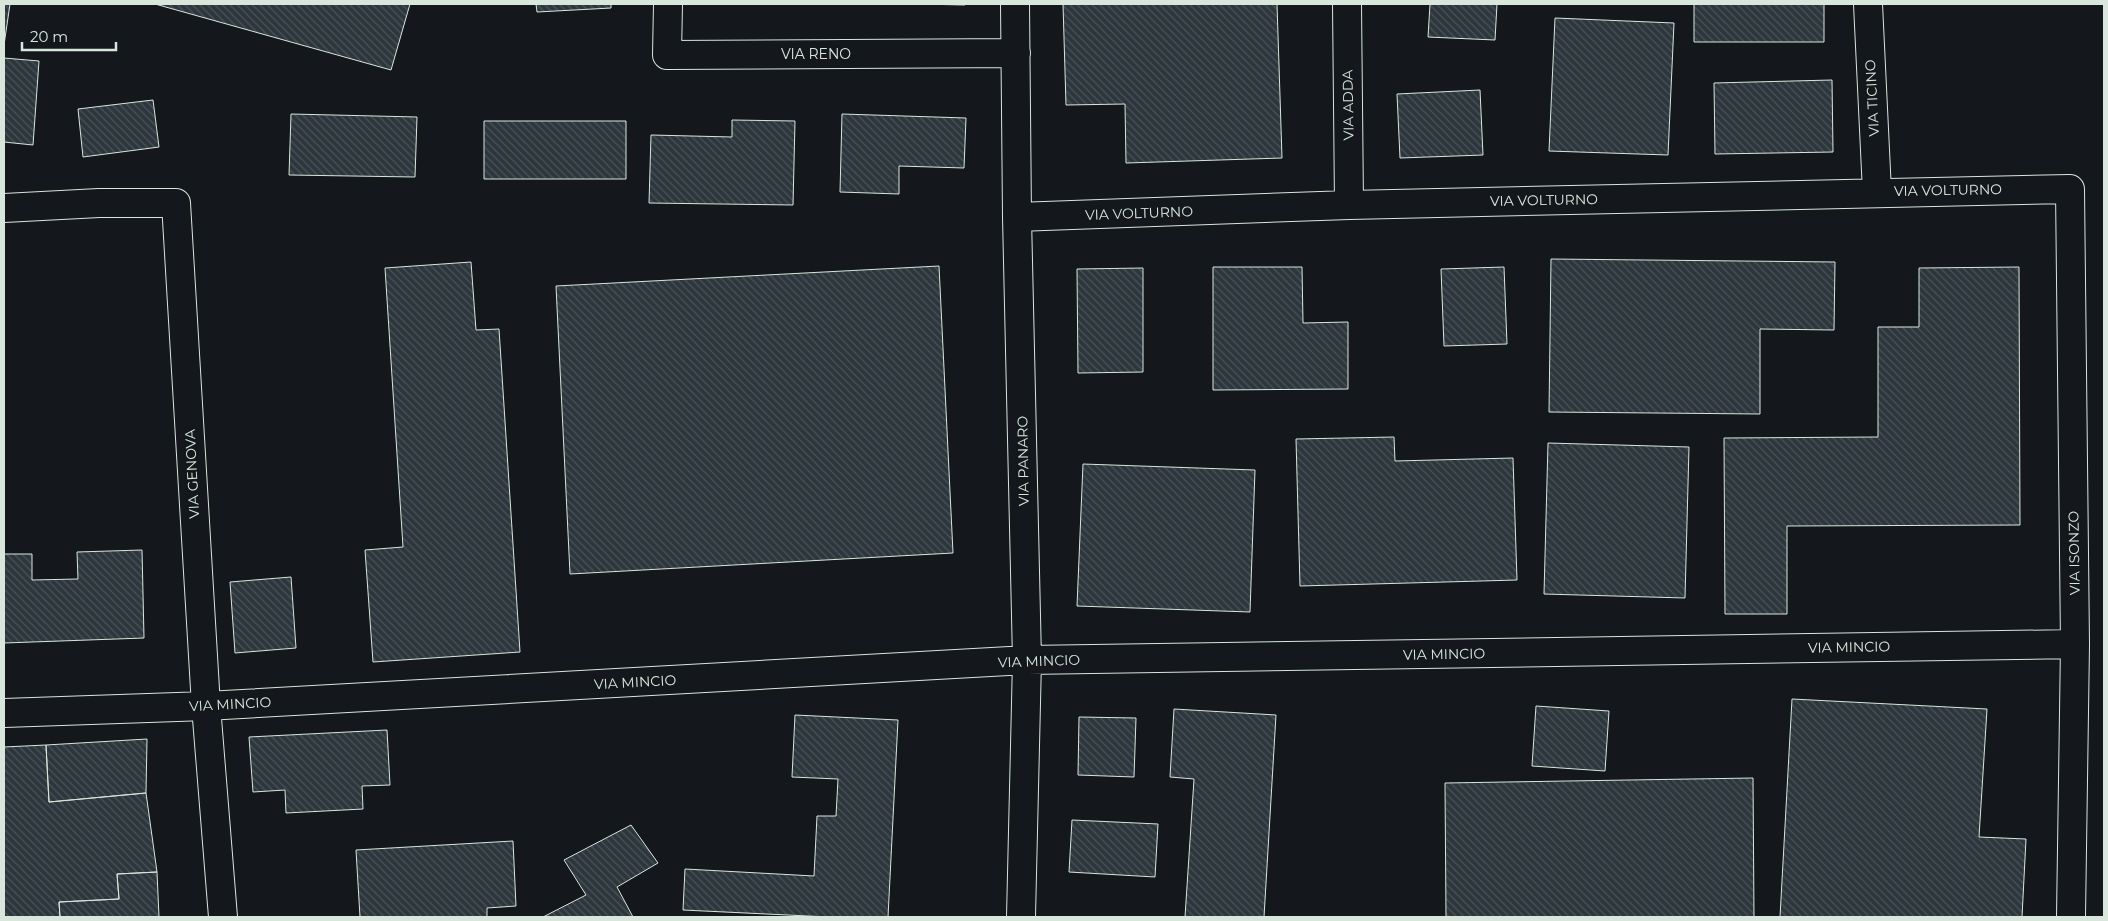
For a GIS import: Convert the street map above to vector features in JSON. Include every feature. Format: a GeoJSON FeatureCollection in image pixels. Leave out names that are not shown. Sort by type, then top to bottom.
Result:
{"type":"FeatureCollection","features":[{"type":"Feature","properties":{"kind":"street","name":"VIA RENO"},"geometry":{"type":"LineString","coordinates":[[668,4],[667,55],[1016,53]]}},
{"type":"Feature","properties":{"kind":"street","name":"VIA PANARO"},"geometry":{"type":"LineString","coordinates":[[1015,4],[1017,217],[1027,660],[1021,917]]}},
{"type":"Feature","properties":{"kind":"street","name":"VIA ADDA"},"geometry":{"type":"LineString","coordinates":[[1347,4],[1349,205]]}},
{"type":"Feature","properties":{"kind":"street","name":"VIA TICINO"},"geometry":{"type":"LineString","coordinates":[[1868,4],[1877,192]]}},
{"type":"Feature","properties":{"kind":"street","name":"VIA VOLTURNO"},"geometry":{"type":"LineString","coordinates":[[1017,217],[1349,205],[2070,189]]}},
{"type":"Feature","properties":{"kind":"street","name":"VIA ISONZO"},"geometry":{"type":"LineString","coordinates":[[2070,189],[2075,644],[2071,917]]}},
{"type":"Feature","properties":{"kind":"street","name":"VIA GENOVA"},"geometry":{"type":"LineString","coordinates":[[4,208],[99,203],[176,204],[206,706],[223,917]]}},
{"type":"Feature","properties":{"kind":"street","name":"VIA MINCIO"},"geometry":{"type":"LineString","coordinates":[[4,713],[206,706],[1027,660],[2075,644]]}},
{"type":"Feature","properties":{"kind":"building"},"geometry":{"type":"Polygon","coordinates":[[[4,4],[10,4],[4,45],[4,4]]]}},
{"type":"Feature","properties":{"kind":"building"},"geometry":{"type":"Polygon","coordinates":[[[155,4],[410,4],[391,70],[155,4]]]}},
{"type":"Feature","properties":{"kind":"building"},"geometry":{"type":"Polygon","coordinates":[[[536,4],[611,4],[611,8],[537,12],[536,4]]]}},
{"type":"Feature","properties":{"kind":"building"},"geometry":{"type":"Polygon","coordinates":[[[919,4],[965,4],[965,5],[919,4]]]}},
{"type":"Feature","properties":{"kind":"building"},"geometry":{"type":"Polygon","coordinates":[[[1063,4],[1277,4],[1282,158],[1126,163],[1125,104],[1066,105],[1063,4]]]}},
{"type":"Feature","properties":{"kind":"building"},"geometry":{"type":"Polygon","coordinates":[[[1430,4],[1497,4],[1495,40],[1428,37],[1430,4]]]}},
{"type":"Feature","properties":{"kind":"building"},"geometry":{"type":"Polygon","coordinates":[[[1694,4],[1824,4],[1824,42],[1694,42],[1694,4]]]}},
{"type":"Feature","properties":{"kind":"building"},"geometry":{"type":"Polygon","coordinates":[[[1555,18],[1674,23],[1668,155],[1549,151],[1555,18]]]}},
{"type":"Feature","properties":{"kind":"building"},"geometry":{"type":"Polygon","coordinates":[[[4,58],[39,61],[33,145],[4,142],[4,58]]]}},
{"type":"Feature","properties":{"kind":"building"},"geometry":{"type":"Polygon","coordinates":[[[1832,80],[1833,152],[1715,154],[1714,83],[1832,80]]]}},
{"type":"Feature","properties":{"kind":"building"},"geometry":{"type":"Polygon","coordinates":[[[1480,90],[1483,155],[1400,158],[1397,94],[1480,90]]]}},
{"type":"Feature","properties":{"kind":"building"},"geometry":{"type":"Polygon","coordinates":[[[153,100],[159,147],[83,157],[78,109],[153,100]]]}},
{"type":"Feature","properties":{"kind":"building"},"geometry":{"type":"Polygon","coordinates":[[[291,114],[417,117],[415,177],[289,175],[291,114]]]}},
{"type":"Feature","properties":{"kind":"building"},"geometry":{"type":"Polygon","coordinates":[[[842,114],[966,118],[964,168],[899,166],[899,194],[840,192],[842,114]]]}},
{"type":"Feature","properties":{"kind":"building"},"geometry":{"type":"Polygon","coordinates":[[[732,120],[795,121],[793,205],[649,203],[651,135],[732,137],[732,120]]]}},
{"type":"Feature","properties":{"kind":"building"},"geometry":{"type":"Polygon","coordinates":[[[484,121],[626,121],[626,179],[484,179],[484,121]]]}},
{"type":"Feature","properties":{"kind":"building"},"geometry":{"type":"Polygon","coordinates":[[[1551,259],[1835,262],[1834,330],[1760,329],[1760,414],[1549,412],[1551,259]]]}},
{"type":"Feature","properties":{"kind":"building"},"geometry":{"type":"Polygon","coordinates":[[[471,262],[476,330],[499,329],[520,652],[373,662],[365,550],[403,547],[385,268],[471,262]]]}},
{"type":"Feature","properties":{"kind":"building"},"geometry":{"type":"Polygon","coordinates":[[[939,266],[953,553],[570,574],[556,286],[939,266]]]}},
{"type":"Feature","properties":{"kind":"building"},"geometry":{"type":"Polygon","coordinates":[[[1213,267],[1302,267],[1303,323],[1348,322],[1348,389],[1213,390],[1213,267]]]}},
{"type":"Feature","properties":{"kind":"building"},"geometry":{"type":"Polygon","coordinates":[[[1504,267],[1507,344],[1444,346],[1441,269],[1504,267]]]}},
{"type":"Feature","properties":{"kind":"building"},"geometry":{"type":"Polygon","coordinates":[[[2019,267],[2020,525],[1787,526],[1787,614],[1725,614],[1724,438],[1878,437],[1878,327],[1919,327],[1919,268],[2019,267]]]}},
{"type":"Feature","properties":{"kind":"building"},"geometry":{"type":"Polygon","coordinates":[[[1143,268],[1143,372],[1078,373],[1077,269],[1143,268]]]}},
{"type":"Feature","properties":{"kind":"building"},"geometry":{"type":"Polygon","coordinates":[[[1394,437],[1395,461],[1513,458],[1517,580],[1300,586],[1296,439],[1394,437]]]}},
{"type":"Feature","properties":{"kind":"building"},"geometry":{"type":"Polygon","coordinates":[[[1548,443],[1689,447],[1685,598],[1544,594],[1548,443]]]}},
{"type":"Feature","properties":{"kind":"building"},"geometry":{"type":"Polygon","coordinates":[[[1083,464],[1255,470],[1250,612],[1077,606],[1083,464]]]}},
{"type":"Feature","properties":{"kind":"building"},"geometry":{"type":"Polygon","coordinates":[[[142,550],[144,638],[4,643],[4,554],[32,554],[32,580],[78,579],[77,552],[142,550]]]}},
{"type":"Feature","properties":{"kind":"building"},"geometry":{"type":"Polygon","coordinates":[[[291,577],[296,648],[235,653],[230,582],[291,577]]]}},
{"type":"Feature","properties":{"kind":"building"},"geometry":{"type":"Polygon","coordinates":[[[1792,699],[1987,709],[1979,837],[2026,839],[2022,917],[1780,917],[1792,699]]]}},
{"type":"Feature","properties":{"kind":"building"},"geometry":{"type":"Polygon","coordinates":[[[1536,706],[1609,711],[1605,771],[1532,766],[1536,706]]]}},
{"type":"Feature","properties":{"kind":"building"},"geometry":{"type":"Polygon","coordinates":[[[1174,709],[1276,715],[1264,917],[1185,917],[1194,779],[1170,777],[1174,709]]]}},
{"type":"Feature","properties":{"kind":"building"},"geometry":{"type":"Polygon","coordinates":[[[795,715],[898,720],[888,917],[829,917],[683,910],[685,869],[814,876],[817,816],[836,816],[838,779],[792,777],[795,715]]]}},
{"type":"Feature","properties":{"kind":"building"},"geometry":{"type":"Polygon","coordinates":[[[1079,717],[1136,718],[1134,777],[1078,775],[1079,717]]]}},
{"type":"Feature","properties":{"kind":"building"},"geometry":{"type":"Polygon","coordinates":[[[387,730],[390,785],[362,786],[363,809],[286,813],[285,790],[253,792],[249,737],[387,730]]]}},
{"type":"Feature","properties":{"kind":"building"},"geometry":{"type":"Polygon","coordinates":[[[147,739],[146,793],[49,802],[46,745],[147,739]]]}},
{"type":"Feature","properties":{"kind":"building"},"geometry":{"type":"Polygon","coordinates":[[[46,745],[49,802],[146,793],[157,872],[117,874],[119,899],[59,902],[60,917],[4,917],[4,747],[46,745]]]}},
{"type":"Feature","properties":{"kind":"building"},"geometry":{"type":"Polygon","coordinates":[[[1753,778],[1754,917],[1446,917],[1445,783],[1753,778]]]}},
{"type":"Feature","properties":{"kind":"building"},"geometry":{"type":"Polygon","coordinates":[[[1072,820],[1158,824],[1155,877],[1069,872],[1072,820]]]}},
{"type":"Feature","properties":{"kind":"building"},"geometry":{"type":"Polygon","coordinates":[[[631,825],[658,863],[617,887],[633,917],[543,917],[586,895],[564,860],[631,825]]]}},
{"type":"Feature","properties":{"kind":"building"},"geometry":{"type":"Polygon","coordinates":[[[513,841],[516,906],[487,908],[487,917],[360,917],[356,850],[513,841]]]}},
{"type":"Feature","properties":{"kind":"building"},"geometry":{"type":"Polygon","coordinates":[[[157,872],[159,917],[60,917],[59,902],[119,899],[117,874],[157,872]]]}}]}
